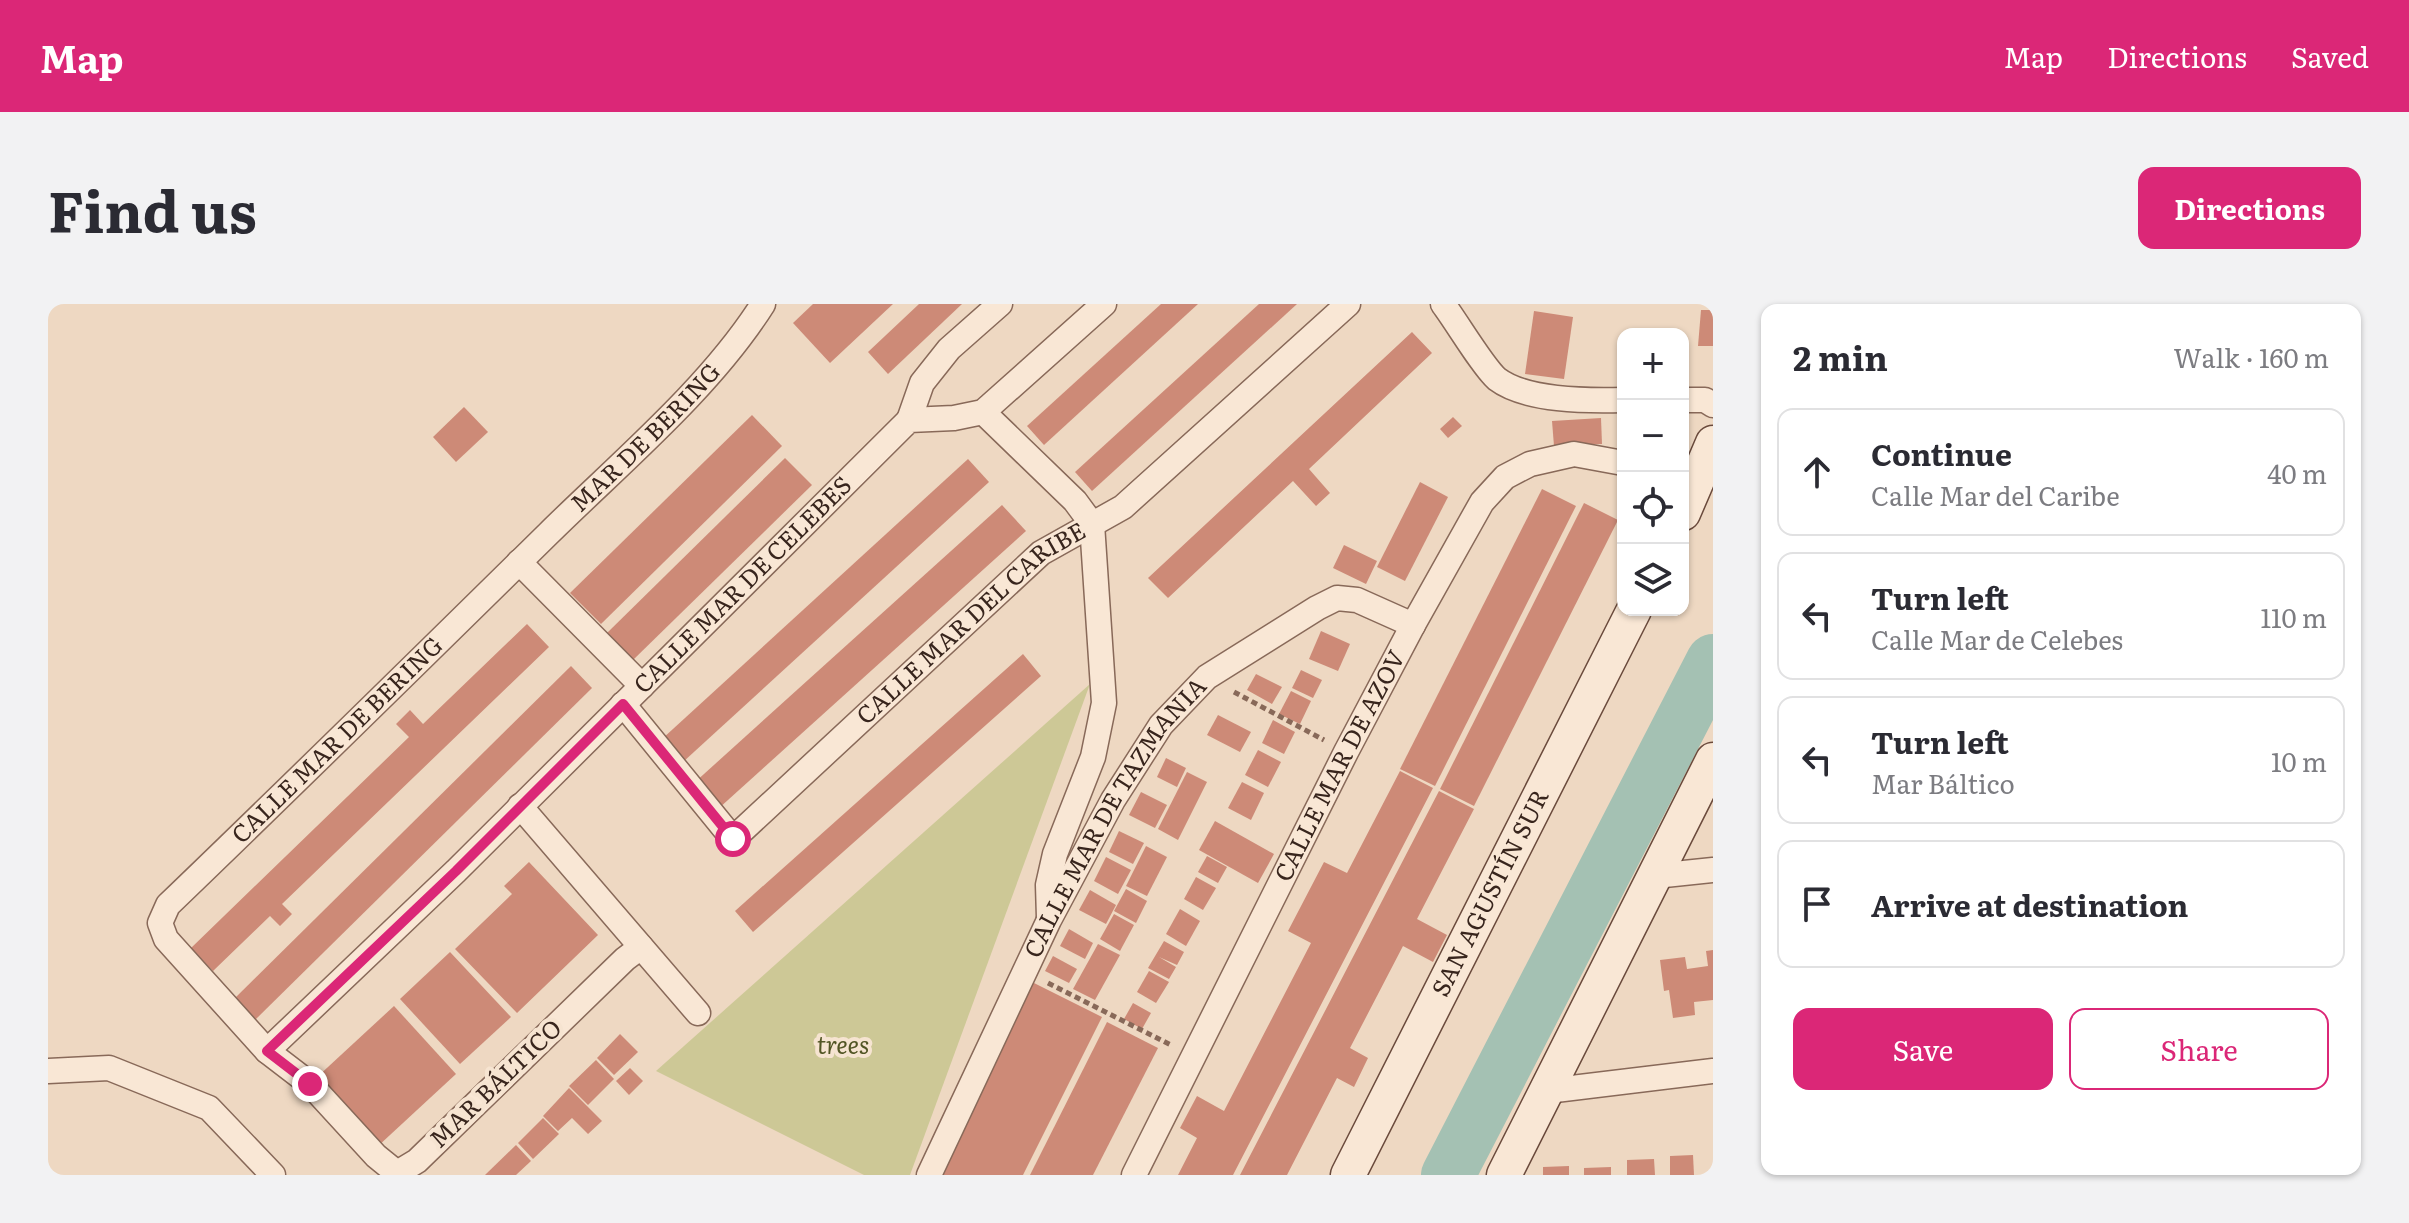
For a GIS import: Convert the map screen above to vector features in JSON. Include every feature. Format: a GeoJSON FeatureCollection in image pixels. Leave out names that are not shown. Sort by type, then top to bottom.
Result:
{"type":"FeatureCollection","features":[{"type":"Feature","properties":{"kind":"main road"},"geometry":{"type":"LineString","coordinates":[[1689,490],[1713,443]]}},
{"type":"Feature","properties":{"kind":"main road","name":"SAN AGUSTÍN SUR"},"geometry":{"type":"LineString","coordinates":[[1348,1175],[1631,616]]}},
{"type":"Feature","properties":{"kind":"main road"},"geometry":{"type":"LineString","coordinates":[[1504,1175],[1713,760]]}},
{"type":"Feature","properties":{"kind":"street","name":"MAR DE BERING"},"geometry":{"type":"LineString","coordinates":[[519,562],[689,395],[739,341],[763,304]]}},
{"type":"Feature","properties":{"kind":"street","name":"CALLE MAR DE CELEBES"},"geometry":{"type":"LineString","coordinates":[[267,1051],[456,871],[909,420],[922,383],[949,349],[1000,304]]}},
{"type":"Feature","properties":{"kind":"street"},"geometry":{"type":"LineString","coordinates":[[909,420],[954,418],[983,412],[1104,304]]}},
{"type":"Feature","properties":{"kind":"street","name":"CALLE MAR DEL CARIBE"},"geometry":{"type":"LineString","coordinates":[[623,704],[733,839],[1041,553],[1123,507],[1348,304]]}},
{"type":"Feature","properties":{"kind":"street"},"geometry":{"type":"LineString","coordinates":[[1443,304],[1496,378],[1520,392],[1595,401],[1617,400]]}},
{"type":"Feature","properties":{"kind":"street"},"geometry":{"type":"LineString","coordinates":[[1689,400],[1705,400],[1713,405]]}},
{"type":"Feature","properties":{"kind":"street"},"geometry":{"type":"LineString","coordinates":[[983,412],[1075,501],[1092,524],[1104,703],[1093,757],[1055,854],[1048,885],[1049,920]]}},
{"type":"Feature","properties":{"kind":"street","name":"CALLE MAR DE AZOV"},"geometry":{"type":"LineString","coordinates":[[1134,1175],[1346,752],[1482,502],[1505,477],[1530,464],[1574,454],[1617,462]]}},
{"type":"Feature","properties":{"kind":"street"},"geometry":{"type":"LineString","coordinates":[[519,562],[642,686]]}},
{"type":"Feature","properties":{"kind":"street","name":"CALLE MAR DE BERING"},"geometry":{"type":"LineString","coordinates":[[160,923],[168,905],[387,695],[519,562]]}},
{"type":"Feature","properties":{"kind":"street","name":"CALLE MAR DE TAZMANIA"},"geometry":{"type":"LineString","coordinates":[[929,1175],[1049,920],[1113,800],[1161,725],[1207,677],[1337,598],[1357,600],[1413,625]]}},
{"type":"Feature","properties":{"kind":"street"},"geometry":{"type":"LineString","coordinates":[[520,806],[698,1013]]}},
{"type":"Feature","properties":{"kind":"street"},"geometry":{"type":"LineString","coordinates":[[1655,876],[1713,870]]}},
{"type":"Feature","properties":{"kind":"street","name":"MAR BÁLTICO"},"geometry":{"type":"LineString","coordinates":[[160,923],[166,939],[267,1051],[310,1084],[376,1156],[397,1173],[417,1161],[641,947]]}},
{"type":"Feature","properties":{"kind":"street"},"geometry":{"type":"LineString","coordinates":[[48,1071],[109,1068],[209,1108],[273,1175]]}},
{"type":"Feature","properties":{"kind":"street"},"geometry":{"type":"LineString","coordinates":[[1547,1091],[1713,1071]]}},
{"type":"Feature","properties":{"kind":"path"},"geometry":{"type":"LineString","coordinates":[[1207,677],[1346,752]]}},
{"type":"Feature","properties":{"kind":"path"},"geometry":{"type":"LineString","coordinates":[[1025,971],[1193,1057]]}},
{"type":"Feature","properties":{"kind":"green space","name":"trees"},"geometry":{"type":"Polygon","coordinates":[[[1090,684],[910,1175],[864,1175],[656,1071],[1090,684]]]}},
{"type":"Feature","properties":{"kind":"building"},"geometry":{"type":"Polygon","coordinates":[[[813,304],[893,304],[830,363],[793,323],[813,304]]]}},
{"type":"Feature","properties":{"kind":"building"},"geometry":{"type":"Polygon","coordinates":[[[919,304],[962,304],[888,374],[868,352],[919,304]]]}},
{"type":"Feature","properties":{"kind":"building"},"geometry":{"type":"Polygon","coordinates":[[[1161,304],[1198,304],[1044,445],[1027,426],[1161,304]]]}},
{"type":"Feature","properties":{"kind":"building"},"geometry":{"type":"Polygon","coordinates":[[[1259,304],[1297,304],[1092,491],[1075,472],[1259,304]]]}},
{"type":"Feature","properties":{"kind":"building"},"geometry":{"type":"Polygon","coordinates":[[[1701,310],[1713,310],[1713,346],[1698,346],[1701,310]]]}},
{"type":"Feature","properties":{"kind":"building"},"geometry":{"type":"Polygon","coordinates":[[[1534,311],[1573,317],[1564,379],[1525,374],[1534,311]]]}},
{"type":"Feature","properties":{"kind":"building"},"geometry":{"type":"Polygon","coordinates":[[[1412,332],[1432,353],[1309,469],[1330,493],[1316,506],[1293,481],[1168,598],[1148,578],[1412,332]]]}},
{"type":"Feature","properties":{"kind":"building"},"geometry":{"type":"Polygon","coordinates":[[[464,407],[488,432],[456,462],[433,437],[464,407]]]}},
{"type":"Feature","properties":{"kind":"building"},"geometry":{"type":"Polygon","coordinates":[[[752,415],[782,446],[601,624],[570,593],[752,415]]]}},
{"type":"Feature","properties":{"kind":"building"},"geometry":{"type":"Polygon","coordinates":[[[1453,417],[1462,426],[1448,438],[1440,429],[1453,417]]]}},
{"type":"Feature","properties":{"kind":"building"},"geometry":{"type":"Polygon","coordinates":[[[1601,418],[1602,444],[1554,446],[1552,421],[1601,418]]]}},
{"type":"Feature","properties":{"kind":"building"},"geometry":{"type":"Polygon","coordinates":[[[785,458],[812,485],[633,660],[607,633],[785,458]]]}},
{"type":"Feature","properties":{"kind":"building"},"geometry":{"type":"Polygon","coordinates":[[[968,459],[989,482],[683,762],[662,739],[968,459]]]}},
{"type":"Feature","properties":{"kind":"building"},"geometry":{"type":"Polygon","coordinates":[[[1420,482],[1448,497],[1405,581],[1377,567],[1420,482]]]}},
{"type":"Feature","properties":{"kind":"building"},"geometry":{"type":"Polygon","coordinates":[[[1542,489],[1576,506],[1435,786],[1400,769],[1542,489]]]}},
{"type":"Feature","properties":{"kind":"building"},"geometry":{"type":"Polygon","coordinates":[[[1584,503],[1617,520],[1474,806],[1440,789],[1584,503]]]}},
{"type":"Feature","properties":{"kind":"building"},"geometry":{"type":"Polygon","coordinates":[[[1002,505],[1026,531],[718,809],[694,783],[1002,505]]]}},
{"type":"Feature","properties":{"kind":"building"},"geometry":{"type":"Polygon","coordinates":[[[1344,545],[1377,561],[1366,584],[1333,568],[1344,545]]]}},
{"type":"Feature","properties":{"kind":"building"},"geometry":{"type":"Polygon","coordinates":[[[527,624],[549,647],[282,904],[292,914],[280,926],[270,916],[213,971],[191,948],[409,737],[396,724],[410,710],[423,724],[527,624]]]}},
{"type":"Feature","properties":{"kind":"building"},"geometry":{"type":"Polygon","coordinates":[[[1321,631],[1350,644],[1338,671],[1309,659],[1321,631]]]}},
{"type":"Feature","properties":{"kind":"building"},"geometry":{"type":"Polygon","coordinates":[[[1023,654],[1041,676],[753,932],[735,911],[1023,654]]]}},
{"type":"Feature","properties":{"kind":"building"},"geometry":{"type":"Polygon","coordinates":[[[571,666],[592,688],[255,1020],[234,999],[571,666]]]}},
{"type":"Feature","properties":{"kind":"building"},"geometry":{"type":"Polygon","coordinates":[[[1301,670],[1322,680],[1313,698],[1292,688],[1301,670]]]}},
{"type":"Feature","properties":{"kind":"building"},"geometry":{"type":"Polygon","coordinates":[[[1256,674],[1282,687],[1272,704],[1247,690],[1256,674]]]}},
{"type":"Feature","properties":{"kind":"building"},"geometry":{"type":"Polygon","coordinates":[[[1291,691],[1311,701],[1300,724],[1279,714],[1291,691]]]}},
{"type":"Feature","properties":{"kind":"building"},"geometry":{"type":"Polygon","coordinates":[[[1218,715],[1251,732],[1240,752],[1207,735],[1218,715]]]}},
{"type":"Feature","properties":{"kind":"building"},"geometry":{"type":"Polygon","coordinates":[[[1273,720],[1295,732],[1284,754],[1262,743],[1273,720]]]}},
{"type":"Feature","properties":{"kind":"building"},"geometry":{"type":"Polygon","coordinates":[[[1258,750],[1281,762],[1268,787],[1245,775],[1258,750]]]}},
{"type":"Feature","properties":{"kind":"building"},"geometry":{"type":"Polygon","coordinates":[[[1166,758],[1186,768],[1177,787],[1157,777],[1166,758]]]}},
{"type":"Feature","properties":{"kind":"building"},"geometry":{"type":"Polygon","coordinates":[[[1400,771],[1433,788],[1233,1175],[1178,1175],[1197,1138],[1180,1128],[1197,1096],[1224,1111],[1311,943],[1288,931],[1324,862],[1347,873],[1400,771]]]}},
{"type":"Feature","properties":{"kind":"building"},"geometry":{"type":"Polygon","coordinates":[[[1187,772],[1207,782],[1178,840],[1158,829],[1187,772]]]}},
{"type":"Feature","properties":{"kind":"building"},"geometry":{"type":"Polygon","coordinates":[[[1242,782],[1264,793],[1251,820],[1228,808],[1242,782]]]}},
{"type":"Feature","properties":{"kind":"building"},"geometry":{"type":"Polygon","coordinates":[[[1439,791],[1474,809],[1417,919],[1447,935],[1433,962],[1403,946],[1350,1048],[1368,1058],[1354,1087],[1337,1078],[1287,1175],[1240,1175],[1439,791]]]}},
{"type":"Feature","properties":{"kind":"building"},"geometry":{"type":"Polygon","coordinates":[[[1141,792],[1167,805],[1155,828],[1129,815],[1141,792]]]}},
{"type":"Feature","properties":{"kind":"building"},"geometry":{"type":"Polygon","coordinates":[[[1215,821],[1274,854],[1258,883],[1199,850],[1215,821]]]}},
{"type":"Feature","properties":{"kind":"building"},"geometry":{"type":"Polygon","coordinates":[[[1119,831],[1144,843],[1133,864],[1109,852],[1119,831]]]}},
{"type":"Feature","properties":{"kind":"building"},"geometry":{"type":"Polygon","coordinates":[[[1146,846],[1167,857],[1147,896],[1126,886],[1146,846]]]}},
{"type":"Feature","properties":{"kind":"building"},"geometry":{"type":"Polygon","coordinates":[[[1207,856],[1227,867],[1218,883],[1198,872],[1207,856]]]}},
{"type":"Feature","properties":{"kind":"building"},"geometry":{"type":"Polygon","coordinates":[[[1106,857],[1131,870],[1118,894],[1094,881],[1106,857]]]}},
{"type":"Feature","properties":{"kind":"building"},"geometry":{"type":"Polygon","coordinates":[[[529,862],[598,935],[517,1013],[455,949],[512,894],[504,886],[529,862]]]}},
{"type":"Feature","properties":{"kind":"building"},"geometry":{"type":"Polygon","coordinates":[[[1196,877],[1216,888],[1203,910],[1184,899],[1196,877]]]}},
{"type":"Feature","properties":{"kind":"building"},"geometry":{"type":"Polygon","coordinates":[[[1126,889],[1147,901],[1136,923],[1114,911],[1126,889]]]}},
{"type":"Feature","properties":{"kind":"building"},"geometry":{"type":"Polygon","coordinates":[[[1090,890],[1116,905],[1106,924],[1079,910],[1090,890]]]}},
{"type":"Feature","properties":{"kind":"building"},"geometry":{"type":"Polygon","coordinates":[[[1180,909],[1200,921],[1186,946],[1166,934],[1180,909]]]}},
{"type":"Feature","properties":{"kind":"building"},"geometry":{"type":"Polygon","coordinates":[[[1114,914],[1134,925],[1120,951],[1100,939],[1114,914]]]}},
{"type":"Feature","properties":{"kind":"building"},"geometry":{"type":"Polygon","coordinates":[[[1069,929],[1093,943],[1085,959],[1060,946],[1069,929]]]}},
{"type":"Feature","properties":{"kind":"building"},"geometry":{"type":"Polygon","coordinates":[[[1164,941],[1184,952],[1177,965],[1159,957],[1176,967],[1169,979],[1148,968],[1164,941]]]}},
{"type":"Feature","properties":{"kind":"building"},"geometry":{"type":"Polygon","coordinates":[[[1098,944],[1120,955],[1095,1000],[1073,989],[1098,944]]]}},
{"type":"Feature","properties":{"kind":"building"},"geometry":{"type":"Polygon","coordinates":[[[1713,950],[1713,1000],[1694,1002],[1695,1015],[1673,1018],[1669,990],[1664,991],[1660,960],[1685,957],[1687,969],[1708,966],[1706,951],[1713,950]]]}},
{"type":"Feature","properties":{"kind":"building"},"geometry":{"type":"Polygon","coordinates":[[[450,952],[511,1017],[460,1064],[400,999],[450,952]]]}},
{"type":"Feature","properties":{"kind":"building"},"geometry":{"type":"Polygon","coordinates":[[[1053,956],[1077,969],[1069,983],[1045,971],[1053,956]]]}},
{"type":"Feature","properties":{"kind":"building"},"geometry":{"type":"Polygon","coordinates":[[[1149,971],[1169,982],[1156,1003],[1137,992],[1149,971]]]}},
{"type":"Feature","properties":{"kind":"building"},"geometry":{"type":"Polygon","coordinates":[[[1032,982],[1102,1017],[1023,1175],[937,1175],[1032,982]]]}},
{"type":"Feature","properties":{"kind":"building"},"geometry":{"type":"Polygon","coordinates":[[[1133,1003],[1151,1013],[1142,1029],[1124,1019],[1133,1003]]]}},
{"type":"Feature","properties":{"kind":"building"},"geometry":{"type":"Polygon","coordinates":[[[394,1006],[456,1074],[377,1147],[315,1079],[394,1006]]]}},
{"type":"Feature","properties":{"kind":"building"},"geometry":{"type":"Polygon","coordinates":[[[1107,1022],[1158,1048],[1093,1175],[1030,1175],[1107,1022]]]}},
{"type":"Feature","properties":{"kind":"building"},"geometry":{"type":"Polygon","coordinates":[[[620,1034],[638,1052],[614,1075],[597,1058],[620,1034]]]}},
{"type":"Feature","properties":{"kind":"building"},"geometry":{"type":"Polygon","coordinates":[[[596,1060],[614,1079],[588,1105],[569,1086],[596,1060]]]}},
{"type":"Feature","properties":{"kind":"building"},"geometry":{"type":"Polygon","coordinates":[[[630,1068],[643,1081],[629,1095],[616,1081],[630,1068]]]}},
{"type":"Feature","properties":{"kind":"building"},"geometry":{"type":"Polygon","coordinates":[[[569,1088],[602,1121],[588,1134],[572,1118],[558,1131],[543,1116],[569,1088]]]}},
{"type":"Feature","properties":{"kind":"building"},"geometry":{"type":"Polygon","coordinates":[[[543,1118],[559,1134],[533,1159],[518,1143],[543,1118]]]}},
{"type":"Feature","properties":{"kind":"building"},"geometry":{"type":"Polygon","coordinates":[[[516,1145],[531,1161],[516,1175],[485,1175],[516,1145]]]}},
{"type":"Feature","properties":{"kind":"building"},"geometry":{"type":"Polygon","coordinates":[[[1693,1155],[1694,1175],[1670,1175],[1670,1156],[1693,1155]]]}},
{"type":"Feature","properties":{"kind":"building"},"geometry":{"type":"Polygon","coordinates":[[[1654,1159],[1655,1175],[1627,1175],[1627,1160],[1654,1159]]]}},
{"type":"Feature","properties":{"kind":"building"},"geometry":{"type":"Polygon","coordinates":[[[1569,1166],[1569,1175],[1543,1175],[1543,1167],[1569,1166]]]}},
{"type":"Feature","properties":{"kind":"building"},"geometry":{"type":"Polygon","coordinates":[[[1611,1167],[1611,1175],[1584,1175],[1584,1168],[1611,1167]]]}},
{"type":"Feature","properties":{"kind":"waterway"},"geometry":{"type":"LineString","coordinates":[[1448,1175],[1713,661]]}},
{"type":"Feature","properties":{"kind":"route"},"geometry":{"type":"LineString","coordinates":[[310,1084],[267,1051],[456,871],[623,704],[733,839]]}}]}
